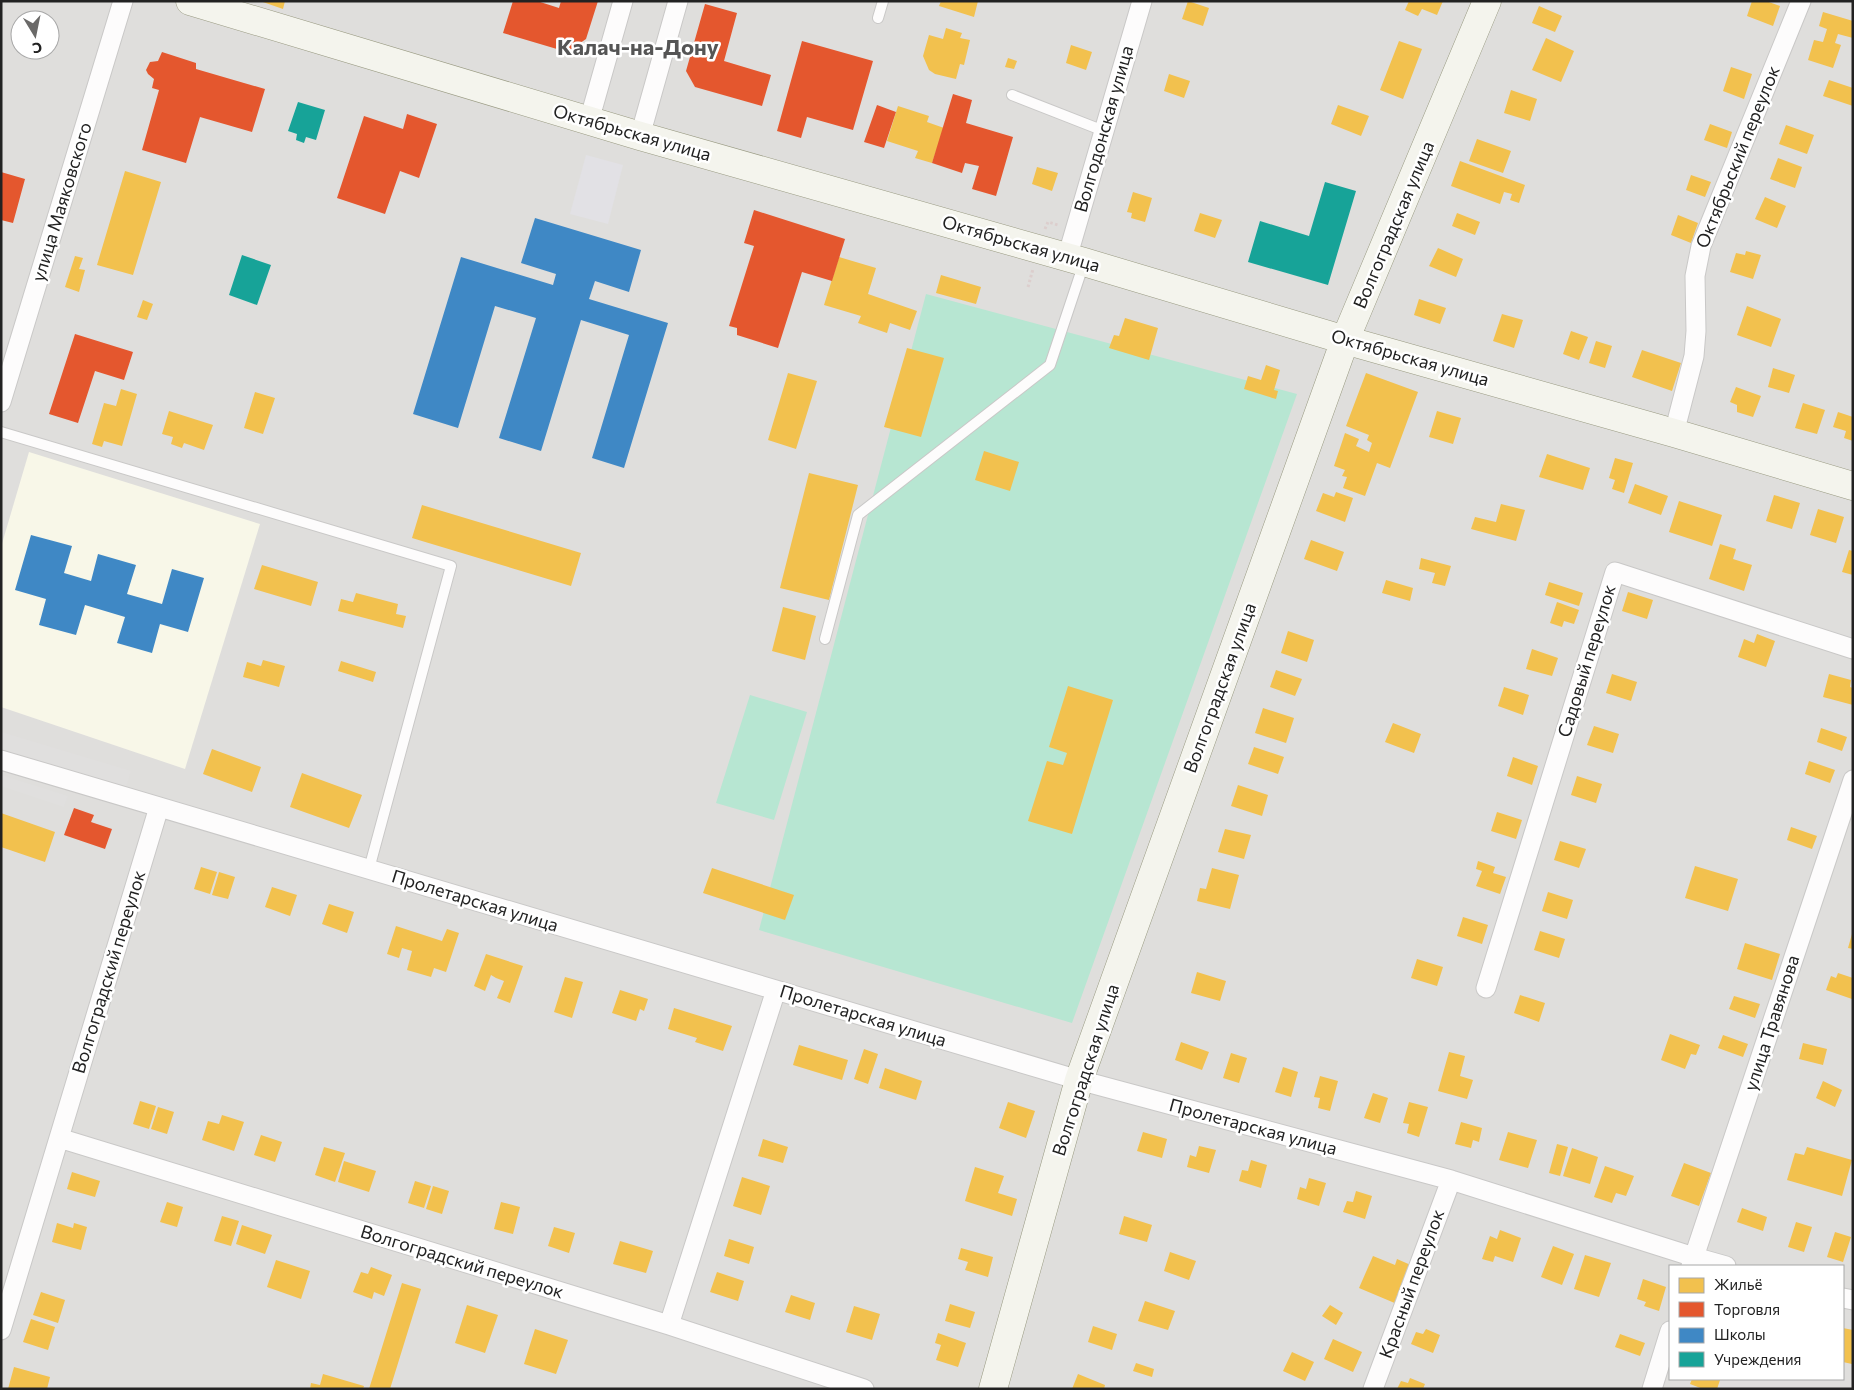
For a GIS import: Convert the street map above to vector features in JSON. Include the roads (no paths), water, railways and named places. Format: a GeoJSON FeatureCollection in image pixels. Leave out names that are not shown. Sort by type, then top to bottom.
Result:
{"type":"FeatureCollection","features":[{"type":"Feature","properties":{"kind":"main road","name":"Октябрьская улица"},"geometry":{"type":"LineString","coordinates":[[190,1],[640,136],[1076,260],[1345,340],[1853,486]]}},
{"type":"Feature","properties":{"kind":"main road","name":"Волгоградская улица"},"geometry":{"type":"LineString","coordinates":[[993,1389],[1079,1080],[1345,340],[1487,1]]}},
{"type":"Feature","properties":{"kind":"street","name":"улица Маяковского"},"geometry":{"type":"LineString","coordinates":[[1,402],[123,1]]}},
{"type":"Feature","properties":{"kind":"street"},"geometry":{"type":"LineString","coordinates":[[590,121],[623,1]]}},
{"type":"Feature","properties":{"kind":"street"},"geometry":{"type":"LineString","coordinates":[[640,136],[678,1]]}},
{"type":"Feature","properties":{"kind":"street","name":"Волгодонская улица"},"geometry":{"type":"LineString","coordinates":[[1076,260],[1104,131],[1142,1]]}},
{"type":"Feature","properties":{"kind":"street","name":"Октябрьский переулок"},"geometry":{"type":"LineString","coordinates":[[1674,433],[1694,356],[1696,276],[1701,246],[1800,1]]}},
{"type":"Feature","properties":{"kind":"street","name":"Садовый переулок"},"geometry":{"type":"LineString","coordinates":[[1486,988],[1615,572],[1853,649]]}},
{"type":"Feature","properties":{"kind":"street","name":"Пролетарская улица"},"geometry":{"type":"LineString","coordinates":[[1,760],[1079,1080],[1451,1180],[1692,1262],[1718,1265]]}},
{"type":"Feature","properties":{"kind":"street","name":"улица Травянова"},"geometry":{"type":"LineString","coordinates":[[1692,1262],[1853,780]]}},
{"type":"Feature","properties":{"kind":"street","name":"Волгоградский переулок"},"geometry":{"type":"LineString","coordinates":[[1,1330],[159,807]]}},
{"type":"Feature","properties":{"kind":"street"},"geometry":{"type":"LineString","coordinates":[[669,1325],[776,990]]}},
{"type":"Feature","properties":{"kind":"street","name":"Волгоградский переулок"},"geometry":{"type":"LineString","coordinates":[[59,1138],[669,1325],[864,1389]]}},
{"type":"Feature","properties":{"kind":"street","name":"Красный переулок"},"geometry":{"type":"LineString","coordinates":[[1373,1389],[1451,1180]]}},
{"type":"Feature","properties":{"kind":"street"},"geometry":{"type":"LineString","coordinates":[[1652,1389],[1669,1334]]}},
{"type":"Feature","properties":{"kind":"lane"},"geometry":{"type":"LineString","coordinates":[[878,18],[883,1]]}},
{"type":"Feature","properties":{"kind":"lane"},"geometry":{"type":"LineString","coordinates":[[1012,95],[1104,131]]}},
{"type":"Feature","properties":{"kind":"lane"},"geometry":{"type":"LineString","coordinates":[[825,639],[858,515],[1050,366],[1076,260]]}},
{"type":"Feature","properties":{"kind":"lane"},"geometry":{"type":"LineString","coordinates":[[1,432],[451,566],[369,869]]}},
{"type":"Feature","properties":{"kind":"district","name":"Калач-на-Дону"},"geometry":{"type":"Point","coordinates":[638,47]}}]}
